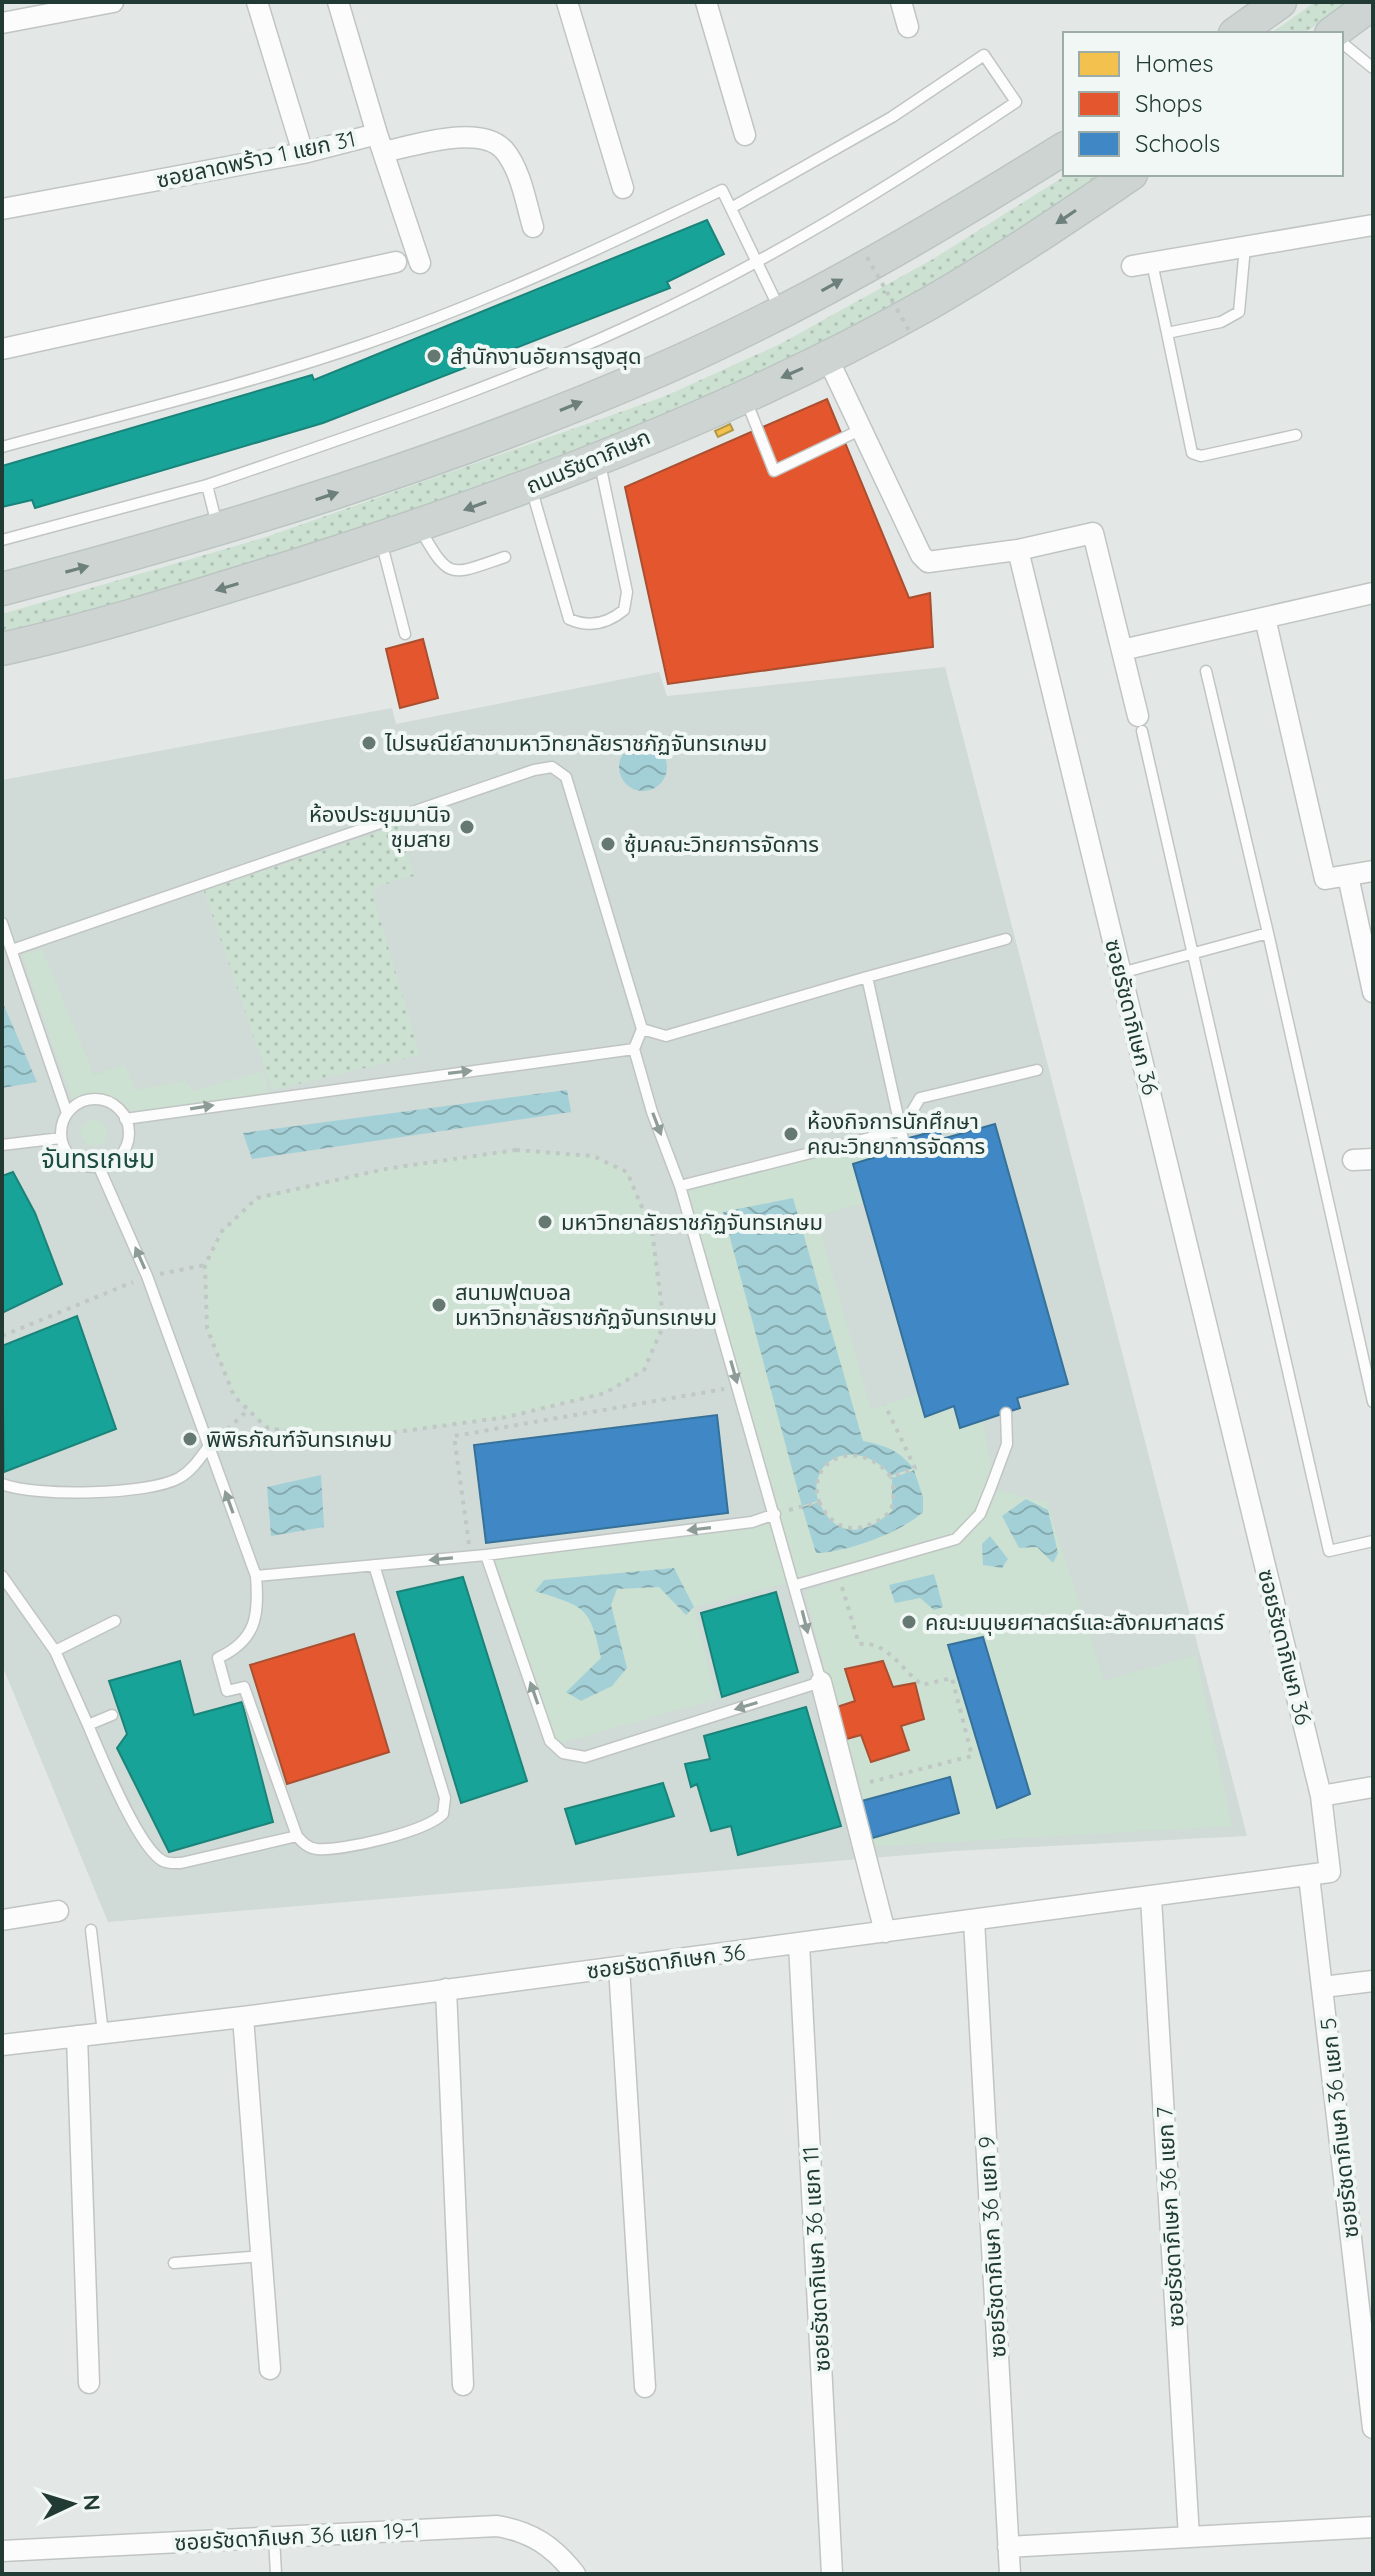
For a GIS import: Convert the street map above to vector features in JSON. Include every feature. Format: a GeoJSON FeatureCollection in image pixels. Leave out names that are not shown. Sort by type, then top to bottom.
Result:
{"type":"FeatureCollection","features":[{"type":"Feature","properties":{"kind":"main road"},"geometry":{"type":"LineString","coordinates":[[1238,32],[1280,2]]}},
{"type":"Feature","properties":{"kind":"main road"},"geometry":{"type":"LineString","coordinates":[[1334,32],[1373,3]]}},
{"type":"Feature","properties":{"kind":"main road"},"geometry":{"type":"LineString","coordinates":[[2,589],[218,530],[354,487],[662,369],[781,313],[951,219],[1063,149]]}},
{"type":"Feature","properties":{"kind":"main road","name":"ถนนรัชดาภิเษก"},"geometry":{"type":"LineString","coordinates":[[2,649],[184,599],[419,527],[598,458],[827,357],[954,288],[1128,176]]}},
{"type":"Feature","properties":{"kind":"street"},"geometry":{"type":"LineString","coordinates":[[2,23],[82,5],[113,2]]}},
{"type":"Feature","properties":{"kind":"street"},"geometry":{"type":"LineString","coordinates":[[257,2],[303,153]]}},
{"type":"Feature","properties":{"kind":"street"},"geometry":{"type":"LineString","coordinates":[[338,2],[380,143],[482,138],[504,149],[518,179],[533,227]]}},
{"type":"Feature","properties":{"kind":"street"},"geometry":{"type":"LineString","coordinates":[[567,2],[623,188]]}},
{"type":"Feature","properties":{"kind":"street"},"geometry":{"type":"LineString","coordinates":[[706,2],[745,135]]}},
{"type":"Feature","properties":{"kind":"street"},"geometry":{"type":"LineString","coordinates":[[901,2],[908,27]]}},
{"type":"Feature","properties":{"kind":"street","name":"ซอยลาดพร้าว 1 แยก 31"},"geometry":{"type":"LineString","coordinates":[[2,209],[303,153],[380,143],[420,263]]}},
{"type":"Feature","properties":{"kind":"street"},"geometry":{"type":"LineString","coordinates":[[1142,264],[1373,225]]}},
{"type":"Feature","properties":{"kind":"street"},"geometry":{"type":"LineString","coordinates":[[2,349],[396,262]]}},
{"type":"Feature","properties":{"kind":"street"},"geometry":{"type":"LineString","coordinates":[[827,357],[921,555],[928,562],[1018,550],[1093,533],[1140,723]]}},
{"type":"Feature","properties":{"kind":"street","name":"ซอยรัชดาภิเษก 36"},"geometry":{"type":"LineString","coordinates":[[2,2045],[243,2017],[1330,1872],[1321,1796],[1018,550]]}},
{"type":"Feature","properties":{"kind":"street"},"geometry":{"type":"LineString","coordinates":[[1122,650],[1373,593]]}},
{"type":"Feature","properties":{"kind":"street"},"geometry":{"type":"LineString","coordinates":[[1265,618],[1325,879],[1373,871]]}},
{"type":"Feature","properties":{"kind":"street"},"geometry":{"type":"LineString","coordinates":[[1348,876],[1373,992]]}},
{"type":"Feature","properties":{"kind":"street"},"geometry":{"type":"LineString","coordinates":[[821,1682],[885,1932]]}},
{"type":"Feature","properties":{"kind":"street"},"geometry":{"type":"LineString","coordinates":[[1321,1796],[1373,1787]]}},
{"type":"Feature","properties":{"kind":"street","name":"ซอยรัชดาภิเษก 36 แยก 5"},"geometry":{"type":"LineString","coordinates":[[1309,1876],[1373,2428]]}},
{"type":"Feature","properties":{"kind":"street","name":"ซอยรัชดาภิเษก 36 แยก 7"},"geometry":{"type":"LineString","coordinates":[[1151,1898],[1189,2537]]}},
{"type":"Feature","properties":{"kind":"street"},"geometry":{"type":"LineString","coordinates":[[2,1920],[58,1911]]}},
{"type":"Feature","properties":{"kind":"street","name":"ซอยรัชดาภิเษก 36 แยก 9"},"geometry":{"type":"LineString","coordinates":[[974,1920],[1010,2574]]}},
{"type":"Feature","properties":{"kind":"street","name":"ซอยรัชดาภิเษก 36 แยก 11"},"geometry":{"type":"LineString","coordinates":[[799,1944],[832,2574]]}},
{"type":"Feature","properties":{"kind":"street"},"geometry":{"type":"LineString","coordinates":[[619,1967],[645,2387]]}},
{"type":"Feature","properties":{"kind":"street"},"geometry":{"type":"LineString","coordinates":[[1323,1987],[1373,1981]]}},
{"type":"Feature","properties":{"kind":"street"},"geometry":{"type":"LineString","coordinates":[[446,1989],[463,2385]]}},
{"type":"Feature","properties":{"kind":"street"},"geometry":{"type":"LineString","coordinates":[[243,2017],[270,2369]]}},
{"type":"Feature","properties":{"kind":"street"},"geometry":{"type":"LineString","coordinates":[[77,2036],[89,2383]]}},
{"type":"Feature","properties":{"kind":"street","name":"ซอยรัชดาภิเษก 36 แยก 19-1"},"geometry":{"type":"LineString","coordinates":[[2,2551],[497,2526],[528,2531],[560,2555],[575,2574]]}},
{"type":"Feature","properties":{"kind":"street"},"geometry":{"type":"LineString","coordinates":[[1008,2547],[1373,2527]]}},
{"type":"Feature","properties":{"kind":"lane"},"geometry":{"type":"LineString","coordinates":[[1343,44],[1373,68]]}},
{"type":"Feature","properties":{"kind":"lane"},"geometry":{"type":"LineString","coordinates":[[2,540],[207,485],[378,426],[634,324],[756,263],[892,184],[1016,102],[984,55],[892,117],[731,208]]}},
{"type":"Feature","properties":{"kind":"lane"},"geometry":{"type":"LineString","coordinates":[[2,447],[297,366],[366,343],[634,233],[722,190],[781,313]]}},
{"type":"Feature","properties":{"kind":"lane"},"geometry":{"type":"LineString","coordinates":[[1167,333],[1221,322],[1239,312],[1245,247]]}},
{"type":"Feature","properties":{"kind":"lane"},"geometry":{"type":"LineString","coordinates":[[1142,264],[1167,333],[1192,453],[1201,456],[1296,435]]}},
{"type":"Feature","properties":{"kind":"lane"},"geometry":{"type":"LineString","coordinates":[[744,394],[774,471],[860,430]]}},
{"type":"Feature","properties":{"kind":"lane"},"geometry":{"type":"LineString","coordinates":[[530,486],[569,619],[584,626],[613,619],[624,610],[627,592],[598,458]]}},
{"type":"Feature","properties":{"kind":"lane"},"geometry":{"type":"LineString","coordinates":[[207,485],[218,530]]}},
{"type":"Feature","properties":{"kind":"lane"},"geometry":{"type":"LineString","coordinates":[[419,527],[438,563],[451,571],[464,571],[505,557]]}},
{"type":"Feature","properties":{"kind":"lane"},"geometry":{"type":"LineString","coordinates":[[380,539],[405,634]]}},
{"type":"Feature","properties":{"kind":"lane"},"geometry":{"type":"LineString","coordinates":[[1206,671],[1373,1402]]}},
{"type":"Feature","properties":{"kind":"lane"},"geometry":{"type":"LineString","coordinates":[[1140,723],[1329,1551],[1373,1541]]}},
{"type":"Feature","properties":{"kind":"lane"},"geometry":{"type":"LineString","coordinates":[[12,950],[534,770],[552,767],[566,777],[642,1029],[634,1049],[652,1112],[680,1186],[796,1585],[821,1682],[585,1757],[563,1753],[550,1741],[486,1555]]}},
{"type":"Feature","properties":{"kind":"lane"},"geometry":{"type":"LineString","coordinates":[[2,923],[67,1113],[61,1138],[70,1157],[89,1167],[99,1167],[110,1164],[125,1149],[128,1129],[125,1119],[109,1102],[86,1100],[67,1113]]}},
{"type":"Feature","properties":{"kind":"lane"},"geometry":{"type":"LineString","coordinates":[[1121,973],[1268,933]]}},
{"type":"Feature","properties":{"kind":"lane"},"geometry":{"type":"LineString","coordinates":[[642,1029],[666,1036],[1006,939]]}},
{"type":"Feature","properties":{"kind":"lane"},"geometry":{"type":"LineString","coordinates":[[867,977],[902,1135]]}},
{"type":"Feature","properties":{"kind":"lane"},"geometry":{"type":"LineString","coordinates":[[125,1119],[634,1049]]}},
{"type":"Feature","properties":{"kind":"lane"},"geometry":{"type":"LineString","coordinates":[[902,1135],[920,1098],[1037,1070]]}},
{"type":"Feature","properties":{"kind":"lane"},"geometry":{"type":"LineString","coordinates":[[680,1186],[902,1135]]}},
{"type":"Feature","properties":{"kind":"lane"},"geometry":{"type":"LineString","coordinates":[[2,1145],[61,1138]]}},
{"type":"Feature","properties":{"kind":"lane"},"geometry":{"type":"LineString","coordinates":[[99,1167],[147,1276],[256,1576],[259,1611],[247,1636],[234,1651],[218,1658],[227,1691],[244,1687],[297,1836],[314,1849],[330,1849],[424,1828],[443,1814],[445,1798],[374,1565]]}},
{"type":"Feature","properties":{"kind":"lane"},"geometry":{"type":"LineString","coordinates":[[796,1585],[956,1539],[980,1514],[991,1487],[1007,1444],[1006,1413]]}},
{"type":"Feature","properties":{"kind":"lane"},"geometry":{"type":"LineString","coordinates":[[2,1484],[31,1492],[70,1494],[157,1484],[177,1479],[191,1469],[209,1446]]}},
{"type":"Feature","properties":{"kind":"lane"},"geometry":{"type":"LineString","coordinates":[[256,1576],[471,1557],[752,1522],[775,1514]]}},
{"type":"Feature","properties":{"kind":"lane"},"geometry":{"type":"LineString","coordinates":[[2,1576],[55,1651],[123,1803],[153,1853],[163,1861],[181,1863],[297,1836]]}},
{"type":"Feature","properties":{"kind":"lane"},"geometry":{"type":"LineString","coordinates":[[55,1651],[115,1621]]}},
{"type":"Feature","properties":{"kind":"lane"},"geometry":{"type":"LineString","coordinates":[[88,1725],[112,1715]]}},
{"type":"Feature","properties":{"kind":"lane"},"geometry":{"type":"LineString","coordinates":[[91,1930],[103,2033]]}},
{"type":"Feature","properties":{"kind":"lane"},"geometry":{"type":"LineString","coordinates":[[174,2263],[261,2256]]}},
{"type":"Feature","properties":{"kind":"lane"},"geometry":{"type":"LineString","coordinates":[[274,2537],[276,2574]]}},
{"type":"Feature","properties":{"kind":"path"},"geometry":{"type":"LineString","coordinates":[[867,257],[911,334]]}},
{"type":"Feature","properties":{"kind":"path"},"geometry":{"type":"LineString","coordinates":[[516,1150],[593,1156],[627,1172],[652,1231],[664,1324],[644,1370],[605,1393],[507,1417],[329,1441],[266,1427],[248,1410],[234,1396],[207,1328],[205,1265],[222,1231],[257,1198],[385,1169],[516,1150]]}},
{"type":"Feature","properties":{"kind":"path"},"geometry":{"type":"LineString","coordinates":[[2,1336],[147,1276],[205,1265]]}},
{"type":"Feature","properties":{"kind":"path"},"geometry":{"type":"LineString","coordinates":[[471,1557],[454,1436],[738,1387]]}},
{"type":"Feature","properties":{"kind":"path"},"geometry":{"type":"LineString","coordinates":[[885,1405],[915,1468],[891,1477]]}},
{"type":"Feature","properties":{"kind":"path"},"geometry":{"type":"LineString","coordinates":[[209,1446],[248,1410]]}},
{"type":"Feature","properties":{"kind":"path"},"geometry":{"type":"LineString","coordinates":[[852,1453],[867,1456],[882,1465],[891,1477],[894,1492],[891,1511],[866,1528],[839,1526],[830,1520],[819,1502],[817,1485],[822,1473],[838,1457],[852,1453]]}},
{"type":"Feature","properties":{"kind":"path"},"geometry":{"type":"LineString","coordinates":[[775,1514],[819,1502]]}},
{"type":"Feature","properties":{"kind":"path"},"geometry":{"type":"LineString","coordinates":[[838,1573],[859,1644],[870,1643],[884,1648],[903,1670],[922,1685],[952,1678],[972,1756],[848,1788]]}},
{"type":"Feature","properties":{"kind":"shaded area","name":"มหาวิทยาลัยราชภัฏจันทรเกษม"},"geometry":{"type":"Polygon","coordinates":[[[945,667],[1247,1836],[955,1851],[108,1922],[2,1665],[2,780],[392,708],[396,724],[659,672],[667,696],[945,667]]]}},
{"type":"Feature","properties":{"kind":"green space"},"geometry":{"type":"Polygon","coordinates":[[[1315,2],[1349,2],[1306,32],[1273,32],[1315,2]]]}},
{"type":"Feature","properties":{"kind":"green space"},"geometry":{"type":"Polygon","coordinates":[[[1065,176],[1099,176],[978,256],[851,332],[632,431],[544,466],[365,529],[184,585],[2,635],[2,614],[266,537],[663,397],[780,344],[933,259],[1065,176]]]}},
{"type":"Feature","properties":{"kind":"green space"},"geometry":{"type":"Polygon","coordinates":[[[399,825],[414,876],[382,885],[372,892],[420,1055],[272,1090],[204,891],[399,825]]]}},
{"type":"Feature","properties":{"kind":"green space"},"geometry":{"type":"Polygon","coordinates":[[[42,949],[94,1075],[124,1065],[136,1090],[185,1081],[194,1091],[263,1071],[270,1095],[135,1112],[103,1096],[74,1105],[22,955],[42,949]]]}},
{"type":"Feature","properties":{"kind":"green space"},"geometry":{"type":"Polygon","coordinates":[[[94,1120],[103,1124],[107,1133],[103,1142],[94,1146],[85,1142],[81,1133],[85,1124],[94,1120]]]}},
{"type":"Feature","properties":{"kind":"green space"},"geometry":{"type":"Polygon","coordinates":[[[898,1136],[913,1190],[816,1216],[871,1409],[956,1381],[981,1411],[993,1476],[975,1513],[952,1537],[799,1580],[685,1188],[898,1136]]]}},
{"type":"Feature","properties":{"kind":"green space"},"geometry":{"type":"Polygon","coordinates":[[[516,1150],[593,1156],[627,1172],[652,1231],[664,1324],[644,1370],[605,1393],[507,1417],[329,1441],[266,1427],[234,1396],[207,1328],[205,1265],[222,1231],[257,1198],[385,1169],[516,1150]]]}},
{"type":"Feature","properties":{"kind":"green space"},"geometry":{"type":"Polygon","coordinates":[[[998,1490],[1047,1503],[1104,1680],[1196,1656],[1232,1826],[868,1847],[805,1591],[959,1544],[985,1518],[998,1490]]]}},
{"type":"Feature","properties":{"kind":"green space"},"geometry":{"type":"Polygon","coordinates":[[[773,1519],[791,1582],[694,1607],[716,1699],[557,1744],[495,1558],[755,1526],[773,1519]]]}},
{"type":"Feature","properties":{"kind":"water"},"geometry":{"type":"Polygon","coordinates":[[[643,743],[660,750],[667,767],[660,784],[643,791],[626,784],[619,767],[626,750],[643,743]]]}},
{"type":"Feature","properties":{"kind":"water"},"geometry":{"type":"Polygon","coordinates":[[[2,1001],[37,1082],[2,1088],[2,1001]]]}},
{"type":"Feature","properties":{"kind":"water"},"geometry":{"type":"Polygon","coordinates":[[[567,1090],[571,1112],[252,1159],[243,1133],[567,1090]]]}},
{"type":"Feature","properties":{"kind":"water"},"geometry":{"type":"Polygon","coordinates":[[[793,1198],[863,1441],[891,1449],[913,1468],[891,1476],[879,1464],[865,1457],[839,1457],[828,1462],[821,1472],[817,1485],[818,1501],[802,1506],[723,1212],[793,1198]]]}},
{"type":"Feature","properties":{"kind":"water"},"geometry":{"type":"Polygon","coordinates":[[[914,1470],[923,1497],[923,1512],[873,1540],[816,1553],[802,1507],[819,1502],[834,1523],[851,1530],[861,1529],[892,1511],[892,1478],[914,1470]]]}},
{"type":"Feature","properties":{"kind":"water"},"geometry":{"type":"Polygon","coordinates":[[[321,1475],[324,1527],[271,1536],[267,1487],[321,1475]]]}},
{"type":"Feature","properties":{"kind":"water"},"geometry":{"type":"Polygon","coordinates":[[[1026,1499],[1048,1510],[1058,1553],[1053,1563],[1037,1547],[1019,1548],[1002,1516],[1026,1499]]]}},
{"type":"Feature","properties":{"kind":"water"},"geometry":{"type":"Polygon","coordinates":[[[990,1536],[1008,1559],[1002,1568],[983,1565],[982,1544],[990,1536]]]}},
{"type":"Feature","properties":{"kind":"water"},"geometry":{"type":"Polygon","coordinates":[[[674,1568],[694,1607],[686,1615],[659,1587],[617,1589],[611,1605],[627,1668],[612,1686],[581,1701],[566,1692],[601,1658],[593,1628],[583,1611],[535,1591],[544,1580],[674,1568]]]}},
{"type":"Feature","properties":{"kind":"water"},"geometry":{"type":"Polygon","coordinates":[[[934,1574],[943,1607],[934,1610],[920,1598],[895,1603],[889,1585],[934,1574]]]}},
{"type":"Feature","properties":{"kind":"building: Homes"},"geometry":{"type":"Polygon","coordinates":[[[730,424],[733,430],[718,437],[715,431],[730,424]]]}},
{"type":"Feature","properties":{"kind":"building: Shops"},"geometry":{"type":"Polygon","coordinates":[[[827,399],[909,598],[930,593],[933,647],[668,684],[625,487],[827,399]]]}},
{"type":"Feature","properties":{"kind":"building: Shops"},"geometry":{"type":"Polygon","coordinates":[[[423,639],[438,698],[400,708],[386,649],[423,639]]]}},
{"type":"Feature","properties":{"kind":"building: Shops"},"geometry":{"type":"Polygon","coordinates":[[[354,1634],[389,1752],[287,1784],[250,1665],[354,1634]]]}},
{"type":"Feature","properties":{"kind":"building: Shops"},"geometry":{"type":"Polygon","coordinates":[[[883,1661],[893,1687],[915,1683],[924,1719],[901,1726],[909,1750],[871,1762],[861,1735],[843,1740],[834,1708],[855,1701],[845,1669],[883,1661]]]}},
{"type":"Feature","properties":{"kind":"building: Schools"},"geometry":{"type":"Polygon","coordinates":[[[995,1124],[1068,1384],[1017,1398],[1020,1408],[960,1428],[954,1406],[925,1417],[853,1164],[882,1155],[882,1145],[939,1130],[942,1139],[995,1124]]]}},
{"type":"Feature","properties":{"kind":"building: Schools"},"geometry":{"type":"Polygon","coordinates":[[[717,1415],[728,1513],[486,1543],[474,1445],[717,1415]]]}},
{"type":"Feature","properties":{"kind":"building: Schools"},"geometry":{"type":"Polygon","coordinates":[[[983,1637],[1030,1794],[997,1808],[948,1645],[983,1637]]]}},
{"type":"Feature","properties":{"kind":"building: Schools"},"geometry":{"type":"Polygon","coordinates":[[[950,1777],[959,1813],[869,1839],[858,1802],[950,1777]]]}},
{"type":"Feature","properties":{"kind":"building: Public","name":"สำนักงานอัยการสูงสุด"},"geometry":{"type":"Polygon","coordinates":[[[707,220],[724,254],[667,282],[670,288],[323,423],[35,508],[32,500],[2,507],[2,466],[312,375],[314,380],[707,220]]]}},
{"type":"Feature","properties":{"kind":"building: Public"},"geometry":{"type":"Polygon","coordinates":[[[13,1172],[35,1213],[62,1284],[2,1313],[2,1176],[13,1172]]]}},
{"type":"Feature","properties":{"kind":"building: Public"},"geometry":{"type":"Polygon","coordinates":[[[77,1316],[116,1429],[4,1472],[2,1346],[77,1316]]]}},
{"type":"Feature","properties":{"kind":"building: Public"},"geometry":{"type":"Polygon","coordinates":[[[463,1577],[527,1781],[461,1803],[397,1592],[463,1577]]]}},
{"type":"Feature","properties":{"kind":"building: Public"},"geometry":{"type":"Polygon","coordinates":[[[776,1592],[798,1672],[722,1697],[701,1613],[776,1592]]]}},
{"type":"Feature","properties":{"kind":"building: Public"},"geometry":{"type":"Polygon","coordinates":[[[180,1661],[194,1715],[242,1702],[273,1822],[169,1852],[117,1748],[127,1734],[109,1681],[180,1661]]]}},
{"type":"Feature","properties":{"kind":"building: Public"},"geometry":{"type":"Polygon","coordinates":[[[806,1707],[841,1826],[738,1855],[731,1826],[711,1831],[697,1784],[691,1787],[685,1764],[710,1759],[704,1736],[806,1707]]]}},
{"type":"Feature","properties":{"kind":"building: Public"},"geometry":{"type":"Polygon","coordinates":[[[663,1783],[674,1816],[576,1844],[565,1809],[663,1783]]]}},
{"type":"Feature","properties":{"kind":"place","name":"สำนักงานอัยการสูงสุด"},"geometry":{"type":"Point","coordinates":[434,356]}},
{"type":"Feature","properties":{"kind":"place","name":"ไปรษณีย์สาขามหาวิทยาลัยราชภัฏจันทรเกษม"},"geometry":{"type":"Point","coordinates":[369,743]}},
{"type":"Feature","properties":{"kind":"place","name":"ห้องประชุมมานิจ ชุมสาย"},"geometry":{"type":"Point","coordinates":[467,827]}},
{"type":"Feature","properties":{"kind":"place","name":"ซุ้มคณะวิทยการจัดการ"},"geometry":{"type":"Point","coordinates":[608,844]}},
{"type":"Feature","properties":{"kind":"place","name":"ห้องกิจการนักศึกษา คณะวิทยาการจัดการ"},"geometry":{"type":"Point","coordinates":[791,1134]}},
{"type":"Feature","properties":{"kind":"place","name":"มหาวิทยาลัยราชภัฏจันทรเกษม"},"geometry":{"type":"Point","coordinates":[545,1222]}},
{"type":"Feature","properties":{"kind":"place","name":"สนามฟุตบอล มหาวิทยาลัยราชภัฏจันทรเกษม"},"geometry":{"type":"Point","coordinates":[439,1305]}},
{"type":"Feature","properties":{"kind":"place","name":"พิพิธภัณฑ์จันทรเกษม"},"geometry":{"type":"Point","coordinates":[190,1439]}},
{"type":"Feature","properties":{"kind":"place","name":"คณะมนุษยศาสตร์และสังคมศาสตร์"},"geometry":{"type":"Point","coordinates":[909,1622]}},
{"type":"Feature","properties":{"kind":"district","name":"จันทรเกษม"},"geometry":{"type":"Point","coordinates":[98,1158]}}]}
